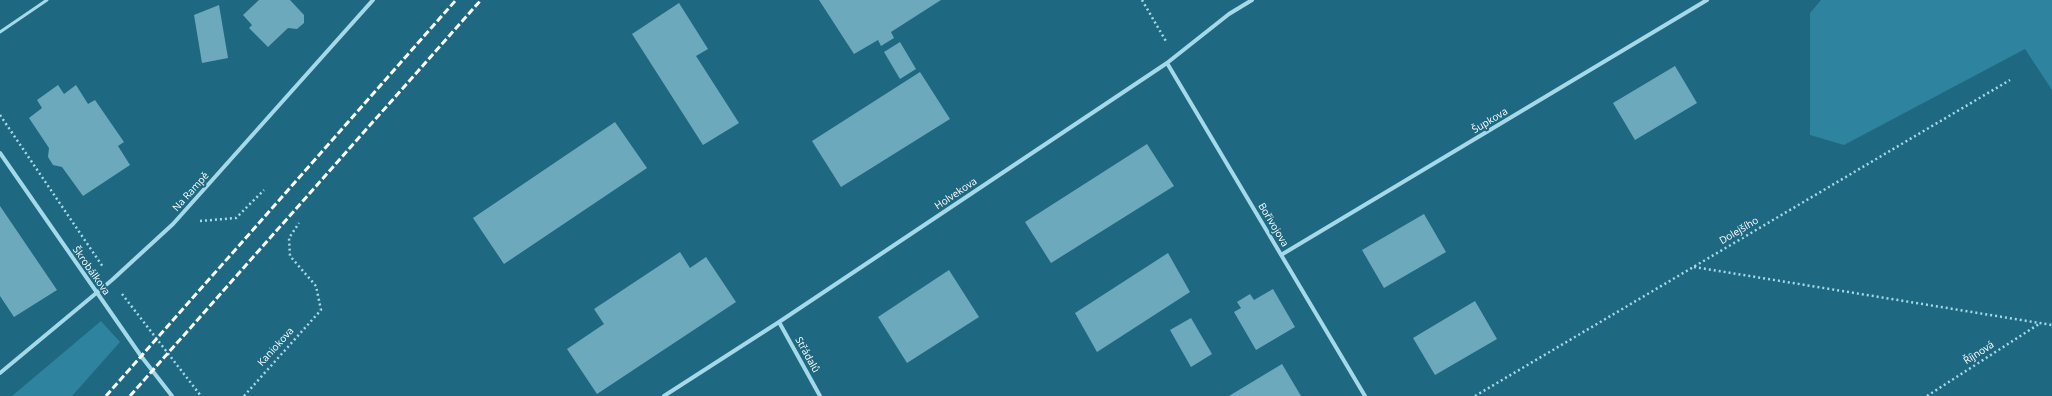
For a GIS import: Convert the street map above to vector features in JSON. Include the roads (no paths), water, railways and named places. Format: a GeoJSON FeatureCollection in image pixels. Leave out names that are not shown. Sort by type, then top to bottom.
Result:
{"type":"FeatureCollection","features":[{"type":"Feature","properties":{"kind":"street","name":"Na Rampě"},"geometry":{"type":"LineString","coordinates":[[0,373],[112,280],[173,224],[373,0]]}},
{"type":"Feature","properties":{"kind":"street","name":"Holvekova"},"geometry":{"type":"LineString","coordinates":[[664,396],[779,322],[1167,63],[1229,14],[1252,0]]}},
{"type":"Feature","properties":{"kind":"street","name":"Šupkova"},"geometry":{"type":"LineString","coordinates":[[1281,255],[1707,0]]}},
{"type":"Feature","properties":{"kind":"street","name":"Bořivojova"},"geometry":{"type":"LineString","coordinates":[[1167,63],[1365,396]]}},
{"type":"Feature","properties":{"kind":"street","name":"Škrobálkova"},"geometry":{"type":"LineString","coordinates":[[0,152],[141,356],[172,396]]}},
{"type":"Feature","properties":{"kind":"street","name":"Střádalů"},"geometry":{"type":"LineString","coordinates":[[779,322],[820,396]]}},
{"type":"Feature","properties":{"kind":"lane"},"geometry":{"type":"LineString","coordinates":[[0,32],[47,0]]}},
{"type":"Feature","properties":{"kind":"railway"},"geometry":{"type":"LineString","coordinates":[[106,396],[456,0]]}},
{"type":"Feature","properties":{"kind":"railway"},"geometry":{"type":"LineString","coordinates":[[130,396],[481,0]]}}]}
